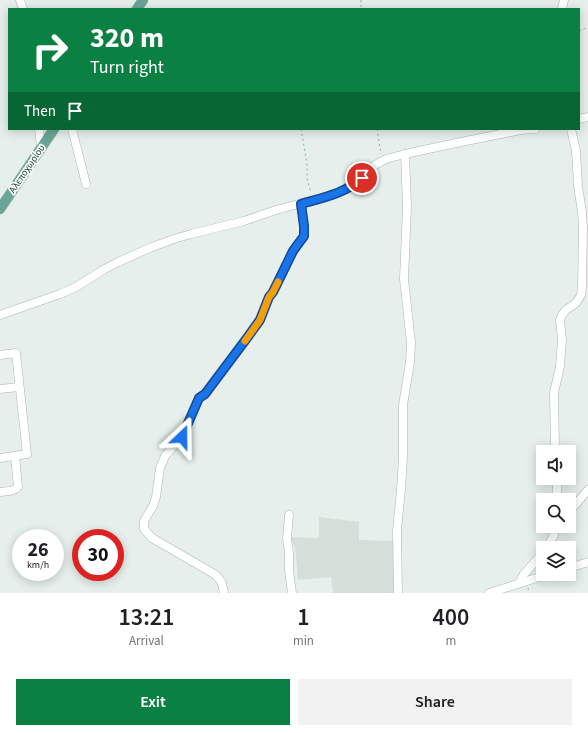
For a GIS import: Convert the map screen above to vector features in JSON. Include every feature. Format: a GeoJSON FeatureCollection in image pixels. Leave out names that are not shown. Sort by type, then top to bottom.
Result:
{"type":"FeatureCollection","features":[{"type":"Feature","properties":{"kind":"main road","name":"Αλεποχωρίου"},"geometry":{"type":"LineString","coordinates":[[0,209],[53,130]]}},
{"type":"Feature","properties":{"kind":"street"},"geometry":{"type":"LineString","coordinates":[[39,130],[41,147]]}},
{"type":"Feature","properties":{"kind":"street"},"geometry":{"type":"LineString","coordinates":[[72,130],[86,184]]}},
{"type":"Feature","properties":{"kind":"street"},"geometry":{"type":"LineString","coordinates":[[0,315],[15,311],[76,287],[118,262],[163,243],[191,234],[244,221],[276,210],[340,192],[359,181],[375,165],[382,161],[405,154],[521,130]]}},
{"type":"Feature","properties":{"kind":"street"},"geometry":{"type":"LineString","coordinates":[[555,445],[554,393],[560,366],[562,340],[560,320],[566,310],[576,303],[581,294],[582,288],[582,212],[578,186],[576,151],[571,130]]}},
{"type":"Feature","properties":{"kind":"street"},"geometry":{"type":"LineString","coordinates":[[398,593],[397,530],[403,457],[403,404],[410,362],[411,343],[404,279],[407,206],[405,154]]}},
{"type":"Feature","properties":{"kind":"street"},"geometry":{"type":"LineString","coordinates":[[224,593],[222,583],[216,575],[152,538],[144,529],[144,521],[153,506],[156,497],[160,468],[165,456],[182,437],[199,398],[205,394],[260,320],[269,297],[273,292],[293,251],[304,236],[301,204]]}},
{"type":"Feature","properties":{"kind":"street"},"geometry":{"type":"LineString","coordinates":[[0,355],[16,353],[27,454],[0,458]]}},
{"type":"Feature","properties":{"kind":"street"},"geometry":{"type":"LineString","coordinates":[[0,389],[19,387]]}},
{"type":"Feature","properties":{"kind":"street"},"geometry":{"type":"LineString","coordinates":[[0,492],[14,491],[18,487],[14,456]]}},
{"type":"Feature","properties":{"kind":"street"},"geometry":{"type":"LineString","coordinates":[[576,504],[588,490]]}},
{"type":"Feature","properties":{"kind":"street"},"geometry":{"type":"LineString","coordinates":[[289,515],[287,538],[292,593]]}},
{"type":"Feature","properties":{"kind":"street"},"geometry":{"type":"LineString","coordinates":[[551,541],[554,535]]}},
{"type":"Feature","properties":{"kind":"street"},"geometry":{"type":"LineString","coordinates":[[519,583],[524,574],[536,561]]}},
{"type":"Feature","properties":{"kind":"street"},"geometry":{"type":"LineString","coordinates":[[576,566],[588,562]]}},
{"type":"Feature","properties":{"kind":"street"},"geometry":{"type":"LineString","coordinates":[[489,593],[536,578]]}},
{"type":"Feature","properties":{"kind":"path"},"geometry":{"type":"LineString","coordinates":[[301,130],[307,164],[308,184],[313,200]]}},
{"type":"Feature","properties":{"kind":"path"},"geometry":{"type":"LineString","coordinates":[[377,130],[382,161]]}},
{"type":"Feature","properties":{"kind":"shaded area"},"geometry":{"type":"Polygon","coordinates":[[[319,517],[359,522],[359,540],[395,541],[396,593],[333,593],[331,577],[298,580],[295,547],[289,537],[319,538],[319,517]]]}},
{"type":"Feature","properties":{"kind":"slow traffic"},"geometry":{"type":"LineString","coordinates":[[245,341],[260,320],[265,304],[278,282]]}},
{"type":"Feature","properties":{"kind":"route"},"geometry":{"type":"LineString","coordinates":[[182,437],[199,398],[205,394],[260,320],[265,304],[273,292],[297,244],[304,236],[301,204],[344,190],[362,178]]}}]}
